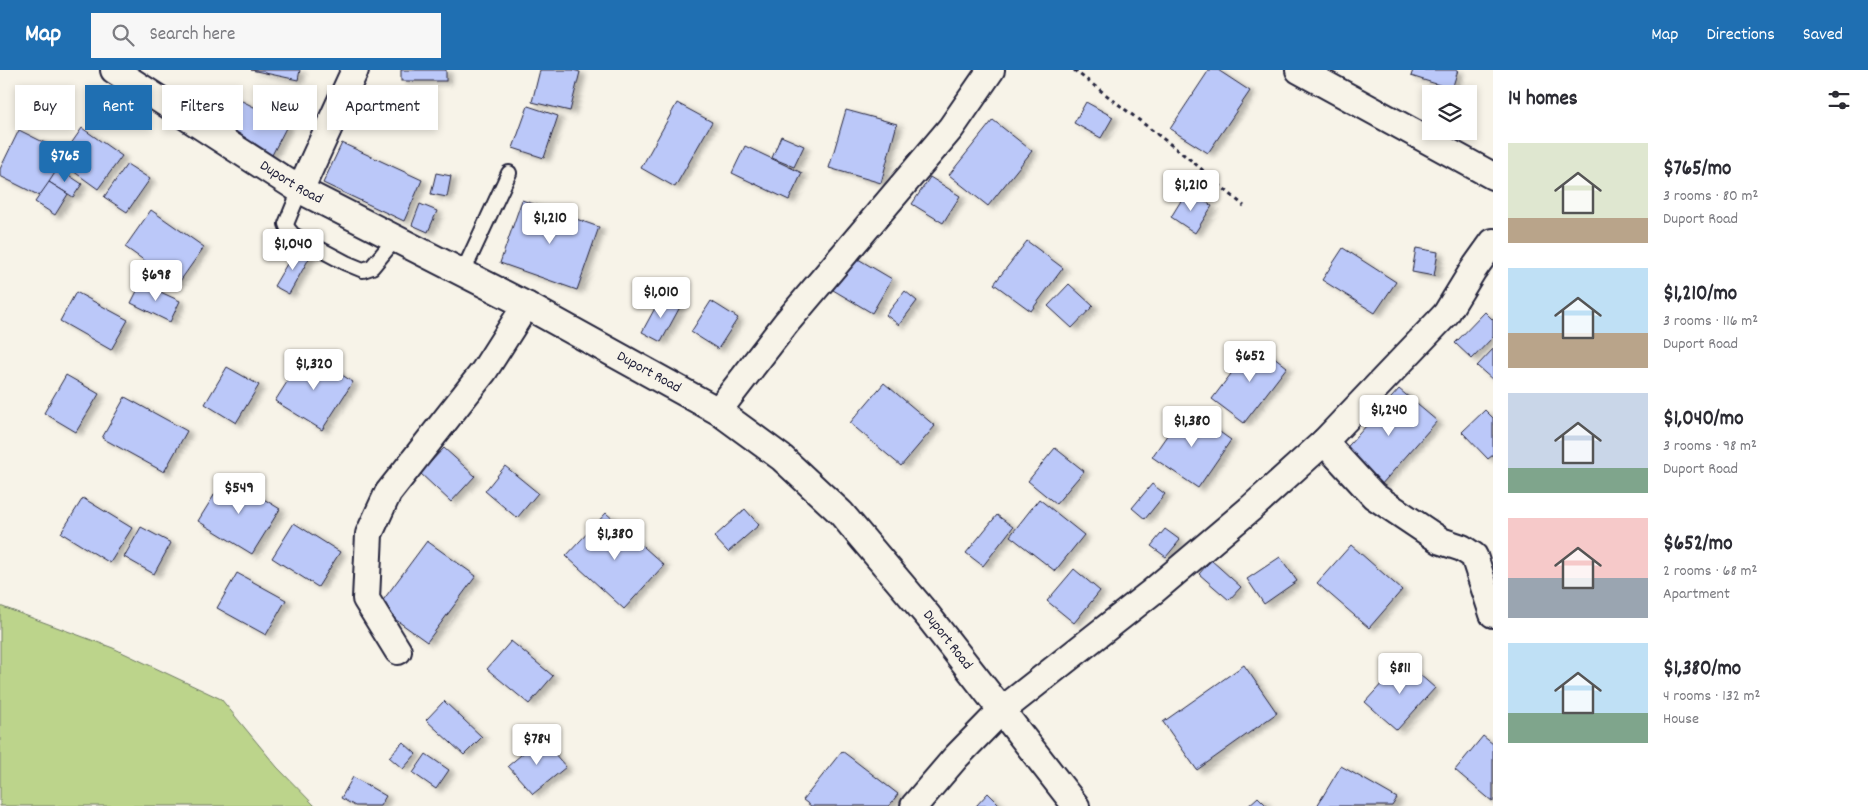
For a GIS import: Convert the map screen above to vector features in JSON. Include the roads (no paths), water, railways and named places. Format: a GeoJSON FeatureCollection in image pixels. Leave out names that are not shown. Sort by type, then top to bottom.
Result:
{"type":"FeatureCollection","features":[{"type":"Feature","properties":{"kind":"street","name":"Duport Road"},"geometry":{"type":"LineString","coordinates":[[114,70],[300,190],[526,305],[718,411],[782,458],[841,513],[928,616],[1076,806]]}},
{"type":"Feature","properties":{"kind":"street"},"geometry":{"type":"LineString","coordinates":[[300,190],[355,70]]}},
{"type":"Feature","properties":{"kind":"street"},"geometry":{"type":"LineString","coordinates":[[1299,70],[1493,176]]}},
{"type":"Feature","properties":{"kind":"street"},"geometry":{"type":"LineString","coordinates":[[718,411],[786,323],[951,128],[988,71]]}},
{"type":"Feature","properties":{"kind":"street"},"geometry":{"type":"LineString","coordinates":[[914,806],[956,757],[1001,711],[1152,592],[1250,509],[1324,442],[1446,314],[1493,242]]}},
{"type":"Feature","properties":{"kind":"street"},"geometry":{"type":"LineString","coordinates":[[398,651],[366,599],[369,534],[388,493],[484,371],[526,305]]}},
{"type":"Feature","properties":{"kind":"street"},"geometry":{"type":"LineString","coordinates":[[1324,442],[1374,496],[1441,541],[1462,548],[1474,556],[1493,614]]}},
{"type":"Feature","properties":{"kind":"lane"},"geometry":{"type":"LineString","coordinates":[[463,272],[509,173]]}},
{"type":"Feature","properties":{"kind":"lane"},"geometry":{"type":"LineString","coordinates":[[300,190],[286,224],[288,229],[293,235],[346,263],[363,270],[372,267],[396,238]]}}]}
